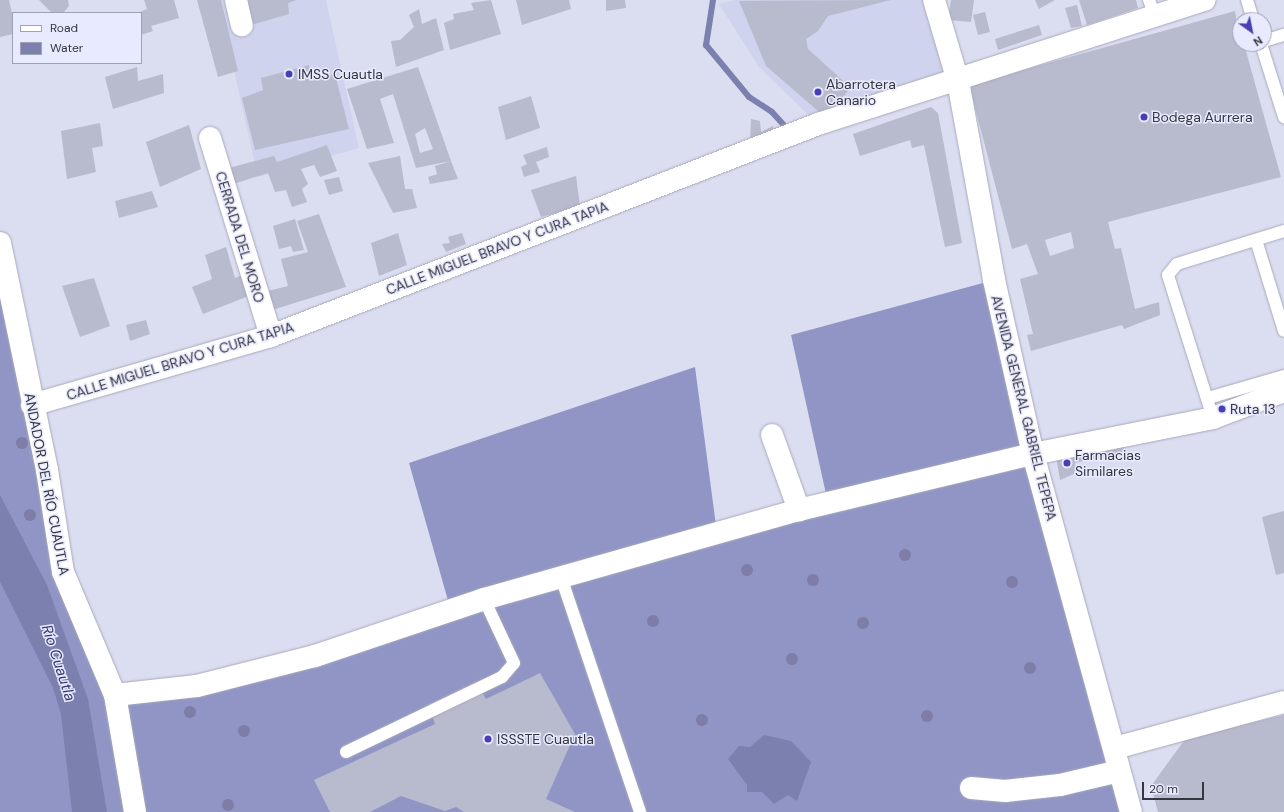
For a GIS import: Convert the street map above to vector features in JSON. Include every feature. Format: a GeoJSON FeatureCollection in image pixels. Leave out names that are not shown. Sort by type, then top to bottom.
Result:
{"type":"FeatureCollection","features":[{"type":"Feature","properties":{"kind":"street"},"geometry":{"type":"LineString","coordinates":[[236,0],[242,25]]}},
{"type":"Feature","properties":{"kind":"street","name":"AVENIDA GENERAL GABRIEL TEPEPA"},"geometry":{"type":"LineString","coordinates":[[934,0],[958,81],[994,280],[1033,454],[1115,748],[1119,771],[1131,812]]}},
{"type":"Feature","properties":{"kind":"street","name":"CALLE MIGUEL BRAVO Y CURA TAPIA"},"geometry":{"type":"LineString","coordinates":[[32,405],[271,336],[818,124],[958,81],[1151,7],[1205,0]]}},
{"type":"Feature","properties":{"kind":"street","name":"CERRADA DEL MORO"},"geometry":{"type":"LineString","coordinates":[[210,138],[271,336]]}},
{"type":"Feature","properties":{"kind":"street","name":"ANDADOR DEL RÍO CUAUTLA"},"geometry":{"type":"LineString","coordinates":[[0,243],[32,405],[47,470],[63,572],[115,695],[135,812]]}},
{"type":"Feature","properties":{"kind":"street"},"geometry":{"type":"LineString","coordinates":[[115,695],[197,686],[315,656],[484,600],[799,510],[1033,454],[1211,408],[1284,391]]}},
{"type":"Feature","properties":{"kind":"street"},"geometry":{"type":"LineString","coordinates":[[772,435],[799,510]]}},
{"type":"Feature","properties":{"kind":"street"},"geometry":{"type":"LineString","coordinates":[[1115,748],[1284,702]]}},
{"type":"Feature","properties":{"kind":"street"},"geometry":{"type":"LineString","coordinates":[[971,788],[1005,791],[1060,785],[1119,771]]}},
{"type":"Feature","properties":{"kind":"lane"},"geometry":{"type":"LineString","coordinates":[[1247,0],[1251,12]]}},
{"type":"Feature","properties":{"kind":"lane"},"geometry":{"type":"LineString","coordinates":[[1272,39],[1284,35]]}},
{"type":"Feature","properties":{"kind":"lane"},"geometry":{"type":"LineString","coordinates":[[1264,52],[1284,117]]}},
{"type":"Feature","properties":{"kind":"lane"},"geometry":{"type":"LineString","coordinates":[[1284,231],[1177,264],[1168,275],[1211,408],[1284,376]]}},
{"type":"Feature","properties":{"kind":"lane"},"geometry":{"type":"LineString","coordinates":[[1256,240],[1284,332]]}},
{"type":"Feature","properties":{"kind":"lane"},"geometry":{"type":"LineString","coordinates":[[562,577],[640,812]]}},
{"type":"Feature","properties":{"kind":"lane"},"geometry":{"type":"LineString","coordinates":[[346,752],[502,677],[514,663],[484,600]]}},
{"type":"Feature","properties":{"kind":"shaded area","name":"IMSS Cuautla"},"geometry":{"type":"Polygon","coordinates":[[[218,0],[326,0],[359,148],[258,177],[218,0]]]}},
{"type":"Feature","properties":{"kind":"shaded area"},"geometry":{"type":"Polygon","coordinates":[[[734,0],[934,0],[958,81],[818,124],[759,67],[719,4],[734,0]]]}},
{"type":"Feature","properties":{"kind":"shaded area"},"geometry":{"type":"Polygon","coordinates":[[[0,247],[56,531],[118,708],[451,611],[409,463],[695,367],[717,533],[828,503],[791,335],[994,280],[1135,812],[0,812],[0,247]]]}},
{"type":"Feature","properties":{"kind":"water","name":"Río Cuautla"},"geometry":{"type":"Polygon","coordinates":[[[0,495],[47,585],[88,699],[107,812],[72,812],[61,714],[53,688],[0,582],[0,495]]]}},
{"type":"Feature","properties":{"kind":"water"},"geometry":{"type":"Polygon","coordinates":[[[764,735],[791,741],[811,762],[797,801],[788,795],[774,804],[762,792],[747,792],[747,785],[728,759],[739,746],[750,747],[764,735]]]}},
{"type":"Feature","properties":{"kind":"building"},"geometry":{"type":"Polygon","coordinates":[[[0,0],[9,0],[12,14],[12,34],[0,37],[0,0]]]}},
{"type":"Feature","properties":{"kind":"building"},"geometry":{"type":"Polygon","coordinates":[[[39,0],[68,0],[69,6],[64,12],[51,12],[39,0]]]}},
{"type":"Feature","properties":{"kind":"building"},"geometry":{"type":"Polygon","coordinates":[[[144,0],[174,0],[179,18],[151,26],[153,31],[142,35],[142,12],[140,12],[147,9],[144,0]]]}},
{"type":"Feature","properties":{"kind":"building"},"geometry":{"type":"Polygon","coordinates":[[[197,0],[221,0],[238,71],[218,77],[197,0]]]}},
{"type":"Feature","properties":{"kind":"building"},"geometry":{"type":"Polygon","coordinates":[[[245,0],[296,0],[288,3],[289,14],[251,25],[245,0]]]}},
{"type":"Feature","properties":{"kind":"building"},"geometry":{"type":"Polygon","coordinates":[[[491,0],[501,34],[450,50],[444,23],[454,19],[453,14],[474,10],[471,3],[491,0]]]}},
{"type":"Feature","properties":{"kind":"building"},"geometry":{"type":"Polygon","coordinates":[[[516,0],[569,0],[571,9],[522,25],[516,0]]]}},
{"type":"Feature","properties":{"kind":"building"},"geometry":{"type":"Polygon","coordinates":[[[606,0],[625,0],[626,8],[606,11],[606,0]]]}},
{"type":"Feature","properties":{"kind":"building"},"geometry":{"type":"Polygon","coordinates":[[[891,0],[828,16],[818,31],[806,39],[808,49],[851,88],[825,117],[766,66],[739,1],[891,0]]]}},
{"type":"Feature","properties":{"kind":"building"},"geometry":{"type":"Polygon","coordinates":[[[951,0],[974,0],[971,22],[948,20],[951,0]]]}},
{"type":"Feature","properties":{"kind":"building"},"geometry":{"type":"Polygon","coordinates":[[[1035,0],[1055,0],[1039,9],[1035,0]]]}},
{"type":"Feature","properties":{"kind":"building"},"geometry":{"type":"Polygon","coordinates":[[[1079,0],[1136,0],[1138,8],[1087,25],[1079,0]]]}},
{"type":"Feature","properties":{"kind":"building"},"geometry":{"type":"Polygon","coordinates":[[[1077,5],[1082,26],[1071,28],[1065,8],[1077,5]]]}},
{"type":"Feature","properties":{"kind":"building"},"geometry":{"type":"Polygon","coordinates":[[[419,9],[422,24],[436,18],[444,50],[396,67],[391,41],[400,40],[414,27],[409,15],[419,9]]]}},
{"type":"Feature","properties":{"kind":"building"},"geometry":{"type":"Polygon","coordinates":[[[1235,11],[1232,12],[1232,52],[1246,52],[1281,177],[1108,222],[1115,249],[1121,248],[1135,309],[1159,302],[1160,315],[1124,329],[1122,325],[1031,351],[1027,335],[1033,334],[1020,279],[1038,274],[1027,244],[1012,249],[969,85],[1235,11]],[[1071,232],[1045,240],[1050,256],[1074,248],[1071,232]]]}},
{"type":"Feature","properties":{"kind":"building"},"geometry":{"type":"Polygon","coordinates":[[[985,12],[990,32],[978,35],[973,15],[985,12]]]}},
{"type":"Feature","properties":{"kind":"building"},"geometry":{"type":"Polygon","coordinates":[[[1039,25],[1042,35],[998,50],[995,39],[1039,25]]]}},
{"type":"Feature","properties":{"kind":"building"},"geometry":{"type":"Polygon","coordinates":[[[309,65],[312,80],[335,74],[349,129],[255,150],[242,98],[263,90],[261,78],[309,65]]]}},
{"type":"Feature","properties":{"kind":"building"},"geometry":{"type":"Polygon","coordinates":[[[137,67],[138,81],[163,74],[164,93],[113,109],[105,77],[137,67]]]}},
{"type":"Feature","properties":{"kind":"building"},"geometry":{"type":"Polygon","coordinates":[[[418,67],[451,161],[416,168],[393,94],[380,99],[394,143],[367,149],[347,89],[418,67]],[[425,128],[415,134],[420,153],[433,149],[425,128]]]}},
{"type":"Feature","properties":{"kind":"building"},"geometry":{"type":"Polygon","coordinates":[[[531,96],[540,128],[506,140],[498,107],[531,96]]]}},
{"type":"Feature","properties":{"kind":"building"},"geometry":{"type":"Polygon","coordinates":[[[931,107],[938,113],[962,243],[945,247],[924,145],[912,148],[910,140],[860,156],[853,134],[931,107]]]}},
{"type":"Feature","properties":{"kind":"building"},"geometry":{"type":"Polygon","coordinates":[[[751,119],[760,121],[761,132],[773,126],[774,135],[750,144],[751,119]]]}},
{"type":"Feature","properties":{"kind":"building"},"geometry":{"type":"Polygon","coordinates":[[[100,123],[103,146],[92,148],[96,172],[67,179],[61,131],[100,123]]]}},
{"type":"Feature","properties":{"kind":"building"},"geometry":{"type":"Polygon","coordinates":[[[189,125],[201,169],[160,187],[146,142],[189,125]]]}},
{"type":"Feature","properties":{"kind":"building"},"geometry":{"type":"Polygon","coordinates":[[[327,145],[337,171],[320,177],[314,165],[301,169],[308,184],[302,189],[307,202],[292,207],[286,190],[275,192],[268,173],[230,185],[225,169],[274,156],[277,162],[327,145]]]}},
{"type":"Feature","properties":{"kind":"building"},"geometry":{"type":"Polygon","coordinates":[[[547,147],[549,157],[536,162],[540,172],[524,177],[521,167],[527,164],[523,155],[547,147]]]}},
{"type":"Feature","properties":{"kind":"building"},"geometry":{"type":"Polygon","coordinates":[[[400,156],[405,189],[412,189],[417,208],[393,213],[368,163],[400,156]]]}},
{"type":"Feature","properties":{"kind":"building"},"geometry":{"type":"Polygon","coordinates":[[[451,161],[458,179],[430,184],[428,177],[437,174],[435,166],[451,161]]]}},
{"type":"Feature","properties":{"kind":"building"},"geometry":{"type":"Polygon","coordinates":[[[576,176],[580,206],[541,217],[531,190],[576,176]]]}},
{"type":"Feature","properties":{"kind":"building"},"geometry":{"type":"Polygon","coordinates":[[[339,177],[343,191],[329,195],[324,180],[339,177]]]}},
{"type":"Feature","properties":{"kind":"building"},"geometry":{"type":"Polygon","coordinates":[[[152,191],[158,207],[119,218],[115,201],[152,191]]]}},
{"type":"Feature","properties":{"kind":"building"},"geometry":{"type":"Polygon","coordinates":[[[319,214],[346,287],[272,310],[268,291],[288,286],[281,259],[308,252],[297,221],[319,214]]]}},
{"type":"Feature","properties":{"kind":"building"},"geometry":{"type":"Polygon","coordinates":[[[295,219],[304,250],[293,252],[291,246],[279,249],[273,226],[295,219]]]}},
{"type":"Feature","properties":{"kind":"building"},"geometry":{"type":"Polygon","coordinates":[[[398,233],[407,265],[379,276],[371,243],[398,233]]]}},
{"type":"Feature","properties":{"kind":"building"},"geometry":{"type":"Polygon","coordinates":[[[462,233],[466,244],[446,252],[442,244],[450,243],[448,237],[462,233]]]}},
{"type":"Feature","properties":{"kind":"building"},"geometry":{"type":"Polygon","coordinates":[[[226,247],[235,278],[244,274],[251,295],[203,314],[192,287],[212,279],[205,255],[226,247]]]}},
{"type":"Feature","properties":{"kind":"building"},"geometry":{"type":"Polygon","coordinates":[[[94,278],[110,326],[80,337],[62,286],[94,278]]]}},
{"type":"Feature","properties":{"kind":"building"},"geometry":{"type":"Polygon","coordinates":[[[146,320],[150,334],[130,341],[126,325],[146,320]]]}},
{"type":"Feature","properties":{"kind":"building"},"geometry":{"type":"Polygon","coordinates":[[[1124,439],[1126,451],[1075,463],[1076,473],[1060,480],[1056,456],[1124,439]]]}},
{"type":"Feature","properties":{"kind":"building"},"geometry":{"type":"Polygon","coordinates":[[[1284,511],[1284,573],[1276,575],[1262,517],[1284,511]]]}},
{"type":"Feature","properties":{"kind":"building"},"geometry":{"type":"Polygon","coordinates":[[[540,673],[575,734],[546,799],[575,812],[464,812],[456,807],[445,811],[401,796],[370,812],[330,812],[314,780],[435,724],[428,705],[476,682],[486,699],[540,673]]]}},
{"type":"Feature","properties":{"kind":"building"},"geometry":{"type":"Polygon","coordinates":[[[1284,715],[1284,812],[1158,812],[1151,786],[1186,738],[1284,715]]]}},
{"type":"Feature","properties":{"kind":"waterway"},"geometry":{"type":"LineString","coordinates":[[713,0],[706,45],[749,97],[772,112],[789,131]]}},
{"type":"Feature","properties":{"kind":"place","name":"IMSS Cuautla"},"geometry":{"type":"Point","coordinates":[289,74]}},
{"type":"Feature","properties":{"kind":"place","name":"Abarrotera Canario"},"geometry":{"type":"Point","coordinates":[818,92]}},
{"type":"Feature","properties":{"kind":"place","name":"Bodega Aurrera"},"geometry":{"type":"Point","coordinates":[1144,117]}},
{"type":"Feature","properties":{"kind":"place","name":"Ruta 13"},"geometry":{"type":"Point","coordinates":[1222,409]}},
{"type":"Feature","properties":{"kind":"place","name":"Farmacias Similares"},"geometry":{"type":"Point","coordinates":[1067,463]}},
{"type":"Feature","properties":{"kind":"place","name":"ISSSTE Cuautla"},"geometry":{"type":"Point","coordinates":[488,739]}}]}
